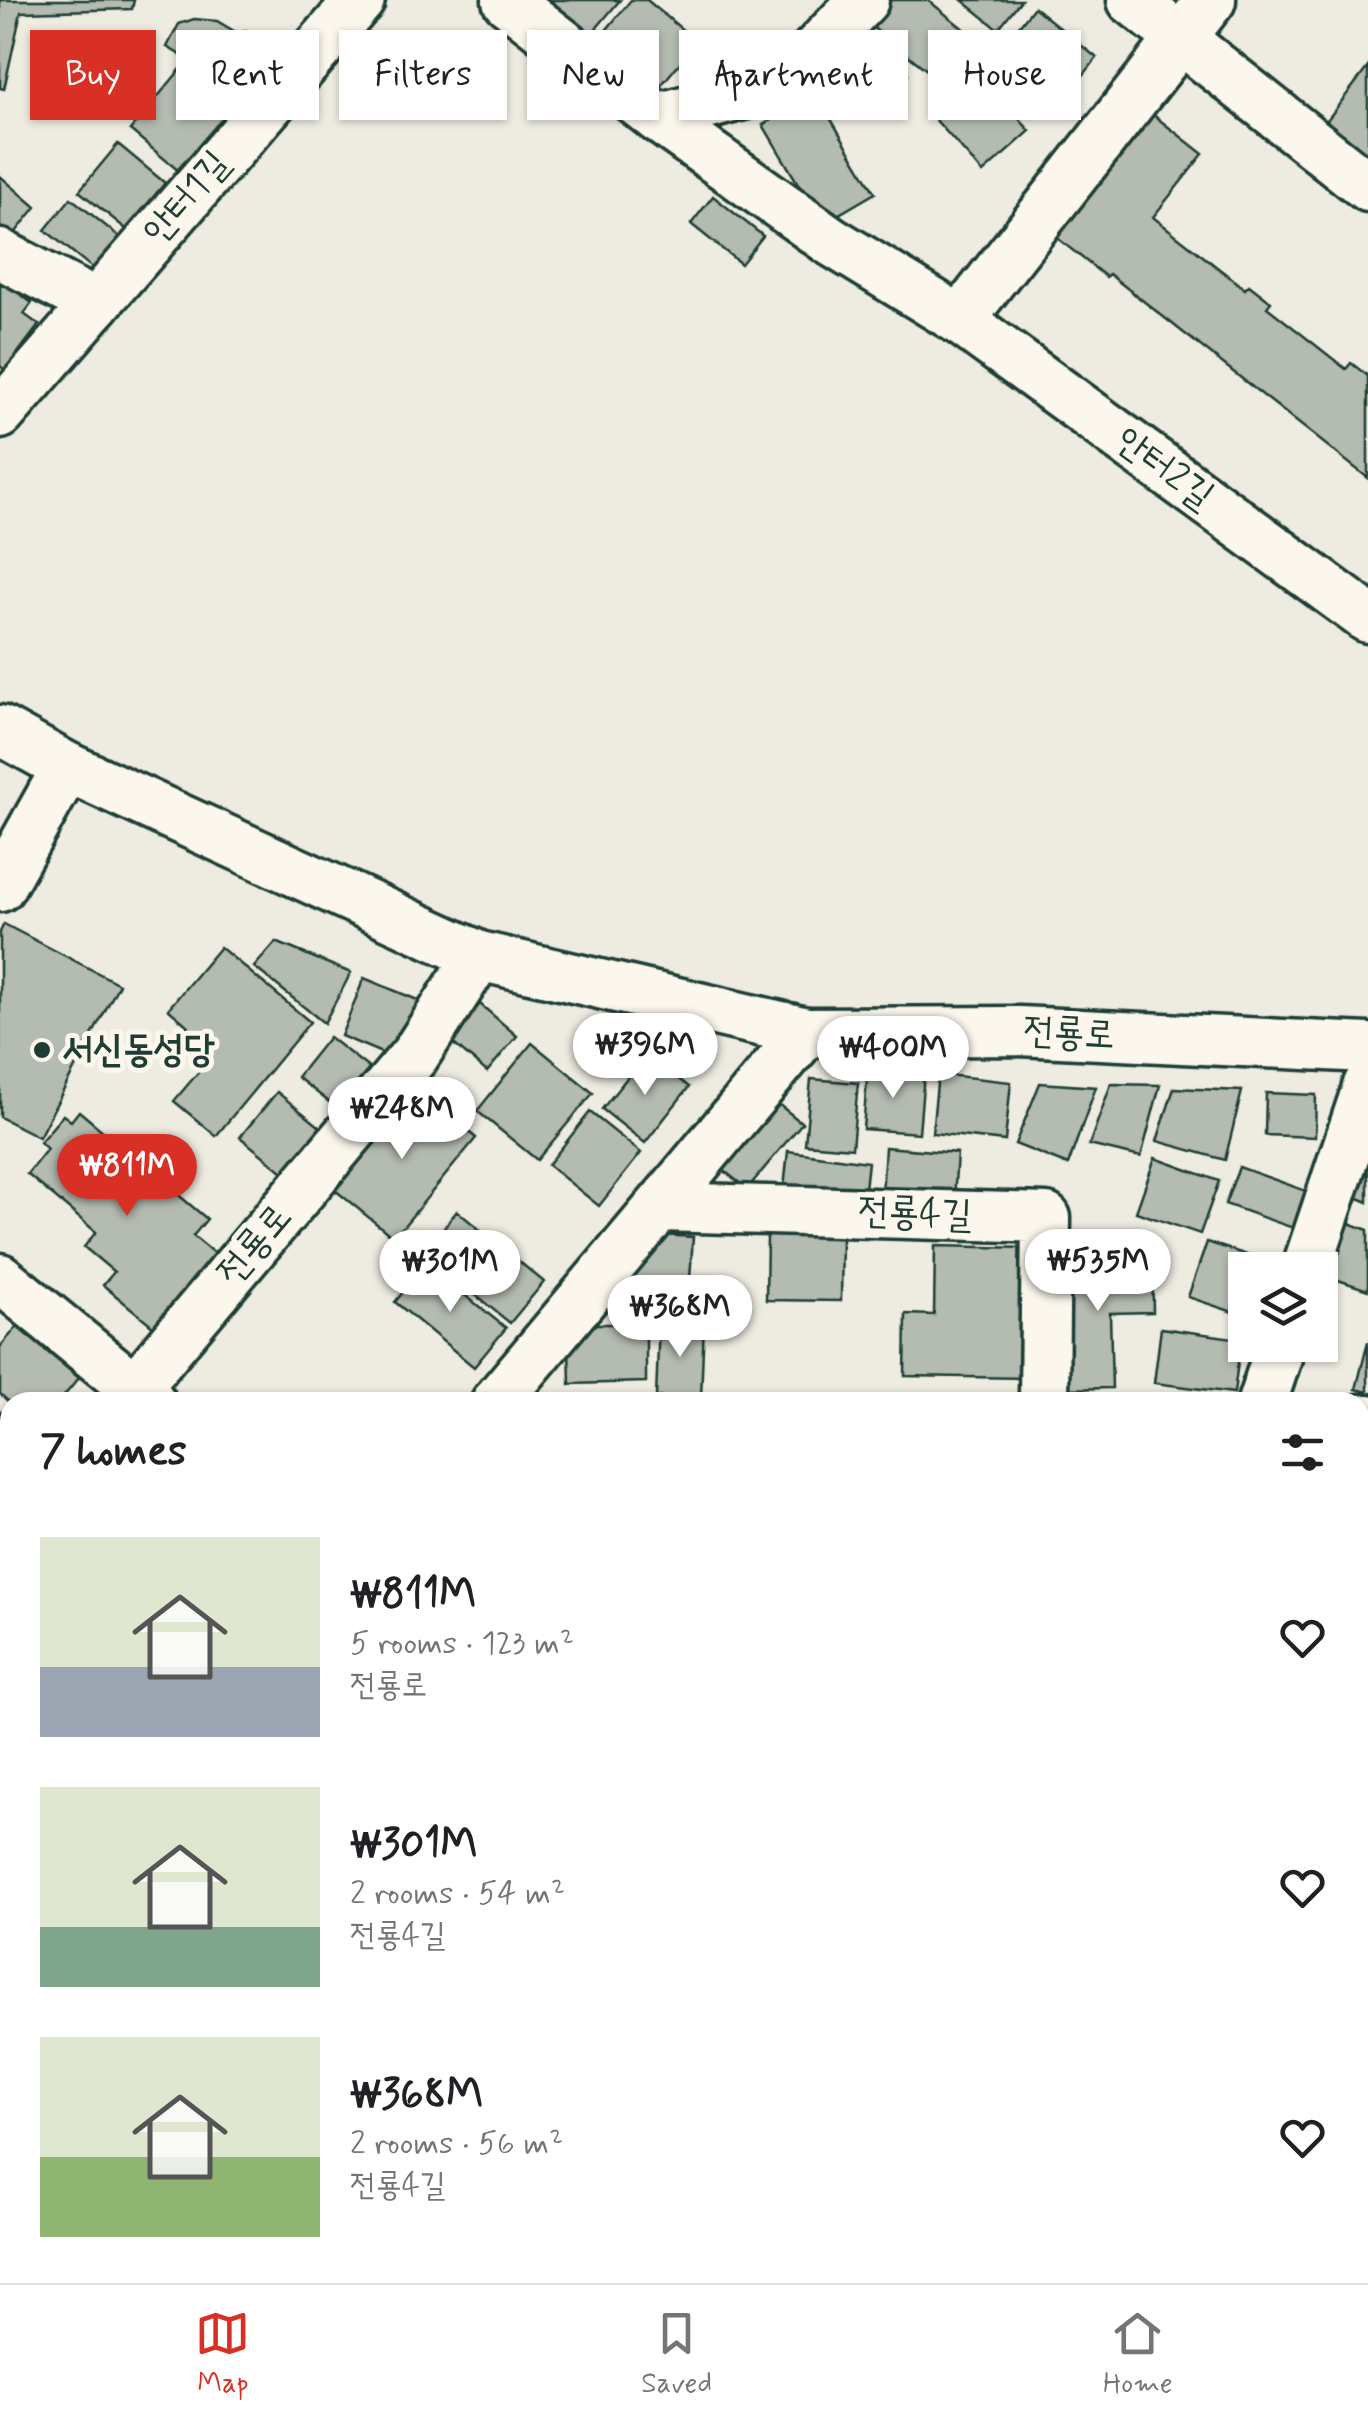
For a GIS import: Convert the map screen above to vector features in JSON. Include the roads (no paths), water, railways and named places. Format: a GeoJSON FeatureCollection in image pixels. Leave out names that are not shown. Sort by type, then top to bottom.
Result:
{"type":"FeatureCollection","features":[{"type":"Feature","properties":{"kind":"street","name":"안터1길"},"geometry":{"type":"LineString","coordinates":[[0,414],[360,0]]}},
{"type":"Feature","properties":{"kind":"street","name":"안터2길"},"geometry":{"type":"LineString","coordinates":[[507,0],[545,30]]}},
{"type":"Feature","properties":{"kind":"street"},"geometry":{"type":"LineString","coordinates":[[659,118],[783,84],[864,0]]}},
{"type":"Feature","properties":{"kind":"street"},"geometry":{"type":"LineString","coordinates":[[1132,0],[1368,187]]}},
{"type":"Feature","properties":{"kind":"street"},"geometry":{"type":"LineString","coordinates":[[960,320],[1211,0]]}},
{"type":"Feature","properties":{"kind":"street","name":"안터2길"},"geometry":{"type":"LineString","coordinates":[[659,119],[831,241],[960,320],[1368,618]]}},
{"type":"Feature","properties":{"kind":"street"},"geometry":{"type":"LineString","coordinates":[[0,254],[96,304]]}},
{"type":"Feature","properties":{"kind":"street","name":"전룡로"},"geometry":{"type":"LineString","coordinates":[[0,730],[67,766],[479,956],[806,1032],[1019,1031],[1368,1048]]}},
{"type":"Feature","properties":{"kind":"street"},"geometry":{"type":"LineString","coordinates":[[0,887],[67,766]]}},
{"type":"Feature","properties":{"kind":"street","name":"전룡로"},"geometry":{"type":"LineString","coordinates":[[145,1392],[415,1055],[479,956]]}},
{"type":"Feature","properties":{"kind":"street"},"geometry":{"type":"LineString","coordinates":[[504,1392],[806,1032]]}},
{"type":"Feature","properties":{"kind":"street"},"geometry":{"type":"LineString","coordinates":[[1312,1252],[1368,1086]]}},
{"type":"Feature","properties":{"kind":"street","name":"전룡4길"},"geometry":{"type":"LineString","coordinates":[[660,1207],[1046,1218],[1044,1392]]}},
{"type":"Feature","properties":{"kind":"street"},"geometry":{"type":"LineString","coordinates":[[0,1278],[139,1392]]}},
{"type":"Feature","properties":{"kind":"street"},"geometry":{"type":"LineString","coordinates":[[1265,1392],[1275,1362]]}},
{"type":"Feature","properties":{"kind":"place","name":"서신동성당"},"geometry":{"type":"Point","coordinates":[42,1050]}}]}
